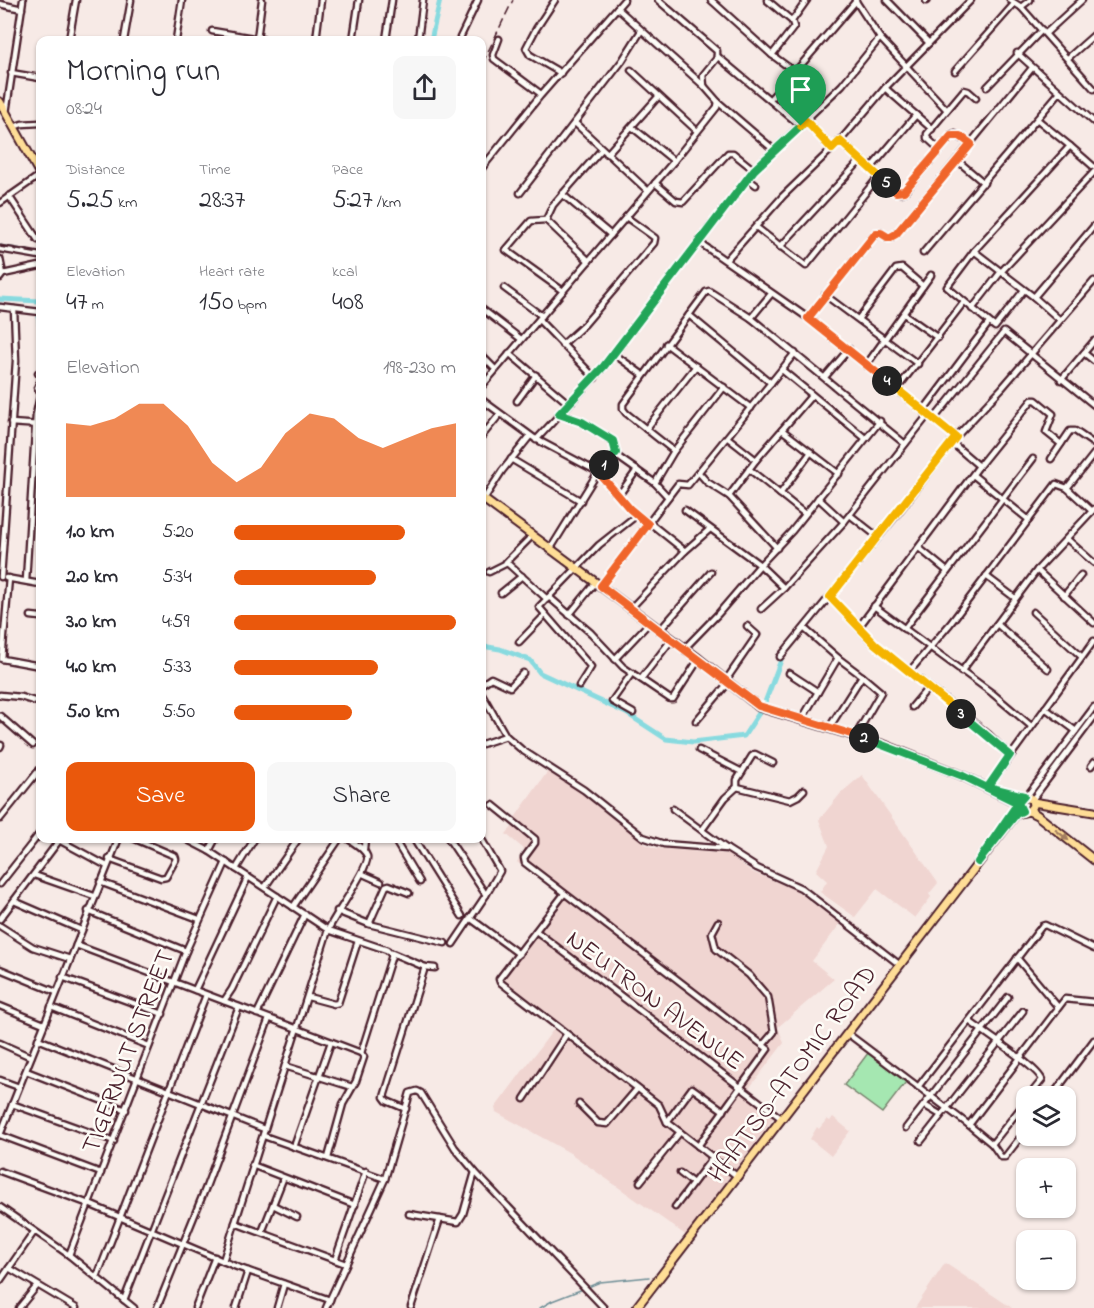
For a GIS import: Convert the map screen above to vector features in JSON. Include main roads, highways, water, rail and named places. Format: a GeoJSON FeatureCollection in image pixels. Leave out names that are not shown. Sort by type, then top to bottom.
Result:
{"type":"FeatureCollection","features":[{"type":"Feature","properties":{"kind":"main road"},"geometry":{"type":"LineString","coordinates":[[0,102],[14,127],[36,158]]}},
{"type":"Feature","properties":{"kind":"main road"},"geometry":{"type":"LineString","coordinates":[[486,503],[577,567],[764,709],[856,735],[988,787],[1094,812]]}},
{"type":"Feature","properties":{"kind":"main road"},"geometry":{"type":"LineString","coordinates":[[988,787],[1046,822],[1094,860]]}},
{"type":"Feature","properties":{"kind":"main road"},"geometry":{"type":"LineString","coordinates":[[1022,807],[1033,807],[1029,798]]}},
{"type":"Feature","properties":{"kind":"main road"},"geometry":{"type":"LineString","coordinates":[[1022,807],[1029,798]]}},
{"type":"Feature","properties":{"kind":"main road","name":"HAATSO-ATOMIC ROAD"},"geometry":{"type":"LineString","coordinates":[[636,1308],[1022,807]]}},
{"type":"Feature","properties":{"kind":"waterway"},"geometry":{"type":"LineString","coordinates":[[432,36],[440,0]]}},
{"type":"Feature","properties":{"kind":"waterway"},"geometry":{"type":"LineString","coordinates":[[0,245],[28,250]]}},
{"type":"Feature","properties":{"kind":"waterway"},"geometry":{"type":"LineString","coordinates":[[0,299],[36,301]]}},
{"type":"Feature","properties":{"kind":"waterway"},"geometry":{"type":"LineString","coordinates":[[486,647],[500,649],[530,660],[540,673],[626,713],[666,739],[693,742],[744,736],[761,710]]}},
{"type":"Feature","properties":{"kind":"waterway"},"geometry":{"type":"LineString","coordinates":[[764,705],[781,660]]}},
{"type":"Feature","properties":{"kind":"waterway"},"geometry":{"type":"LineString","coordinates":[[588,1287],[600,1282],[649,1277]]}},
{"type":"Feature","properties":{"kind":"waterway"},"geometry":{"type":"LineString","coordinates":[[540,1308],[583,1289]]}},
{"type":"Feature","properties":{"kind":"railway"},"geometry":{"type":"LineString","coordinates":[[486,56],[513,0]]}},
{"type":"Feature","properties":{"kind":"railway"},"geometry":{"type":"LineString","coordinates":[[0,247],[36,253]]}}]}
